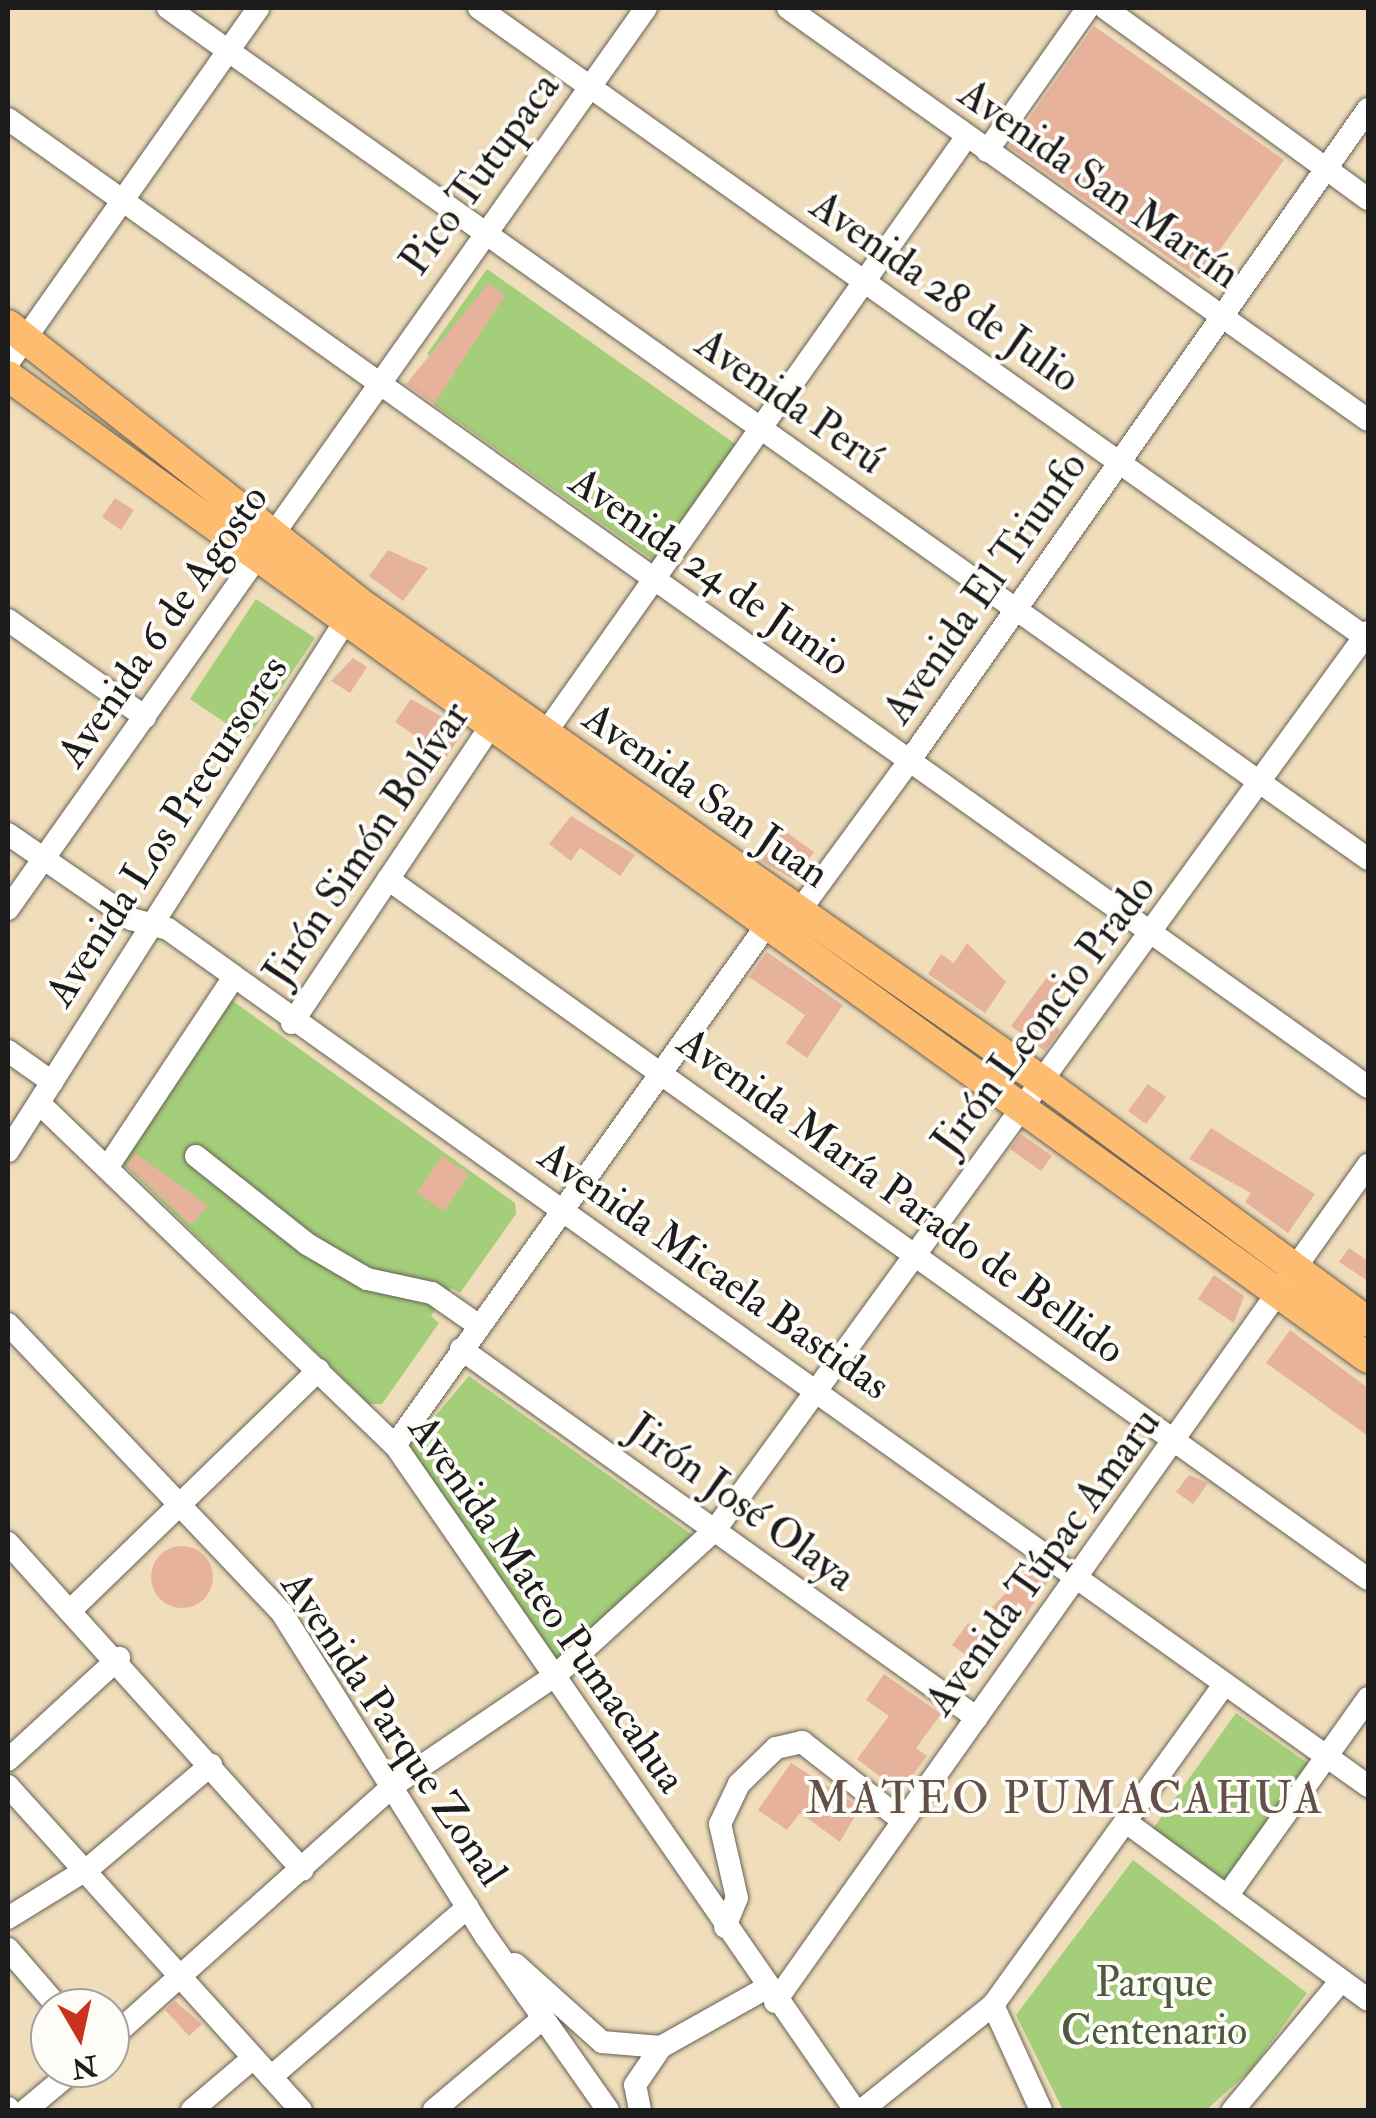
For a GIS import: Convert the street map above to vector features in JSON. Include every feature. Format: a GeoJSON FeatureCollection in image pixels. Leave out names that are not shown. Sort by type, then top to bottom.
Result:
{"type":"FeatureCollection","features":[{"type":"Feature","properties":{"kind":"main road","name":"Avenida San Juan"},"geometry":{"type":"LineString","coordinates":[[13,343],[265,550]]}},
{"type":"Feature","properties":{"kind":"main road","name":"Avenida San Juan"},"geometry":{"type":"LineString","coordinates":[[8,376],[265,550],[496,718],[764,929],[1021,1111],[1289,1283],[1368,1322]]}},
{"type":"Feature","properties":{"kind":"main road","name":"Avenida San Juan"},"geometry":{"type":"LineString","coordinates":[[496,718],[544,735],[1042,1080],[1289,1283],[1368,1358]]}},
{"type":"Feature","properties":{"kind":"street","name":"Avenida Perú"},"geometry":{"type":"LineString","coordinates":[[168,8],[482,235],[762,427],[1368,859]]}},
{"type":"Feature","properties":{"kind":"street"},"geometry":{"type":"LineString","coordinates":[[13,343],[258,8]]}},
{"type":"Feature","properties":{"kind":"street","name":"Avenida 28 de Julio"},"geometry":{"type":"LineString","coordinates":[[478,8],[1367,636]]}},
{"type":"Feature","properties":{"kind":"street","name":"Pico Tutupaca"},"geometry":{"type":"LineString","coordinates":[[374,384],[646,8]]}},
{"type":"Feature","properties":{"kind":"street","name":"Avenida San Martín"},"geometry":{"type":"LineString","coordinates":[[788,8],[1368,420]]}},
{"type":"Feature","properties":{"kind":"street"},"geometry":{"type":"LineString","coordinates":[[987,151],[1088,8]]}},
{"type":"Feature","properties":{"kind":"street"},"geometry":{"type":"LineString","coordinates":[[1106,8],[1368,199]]}},
{"type":"Feature","properties":{"kind":"street","name":"Avenida El Triunfo"},"geometry":{"type":"LineString","coordinates":[[798,912],[910,760],[1368,108]]}},
{"type":"Feature","properties":{"kind":"street","name":"Avenida 24 de Junio"},"geometry":{"type":"LineString","coordinates":[[8,119],[374,384],[1368,1087]]}},
{"type":"Feature","properties":{"kind":"street"},"geometry":{"type":"LineString","coordinates":[[544,735],[966,136]]}},
{"type":"Feature","properties":{"kind":"street","name":"Avenida 6 de Agosto"},"geometry":{"type":"LineString","coordinates":[[8,908],[265,550],[374,384]]}},
{"type":"Feature","properties":{"kind":"street","name":"Avenida Los Precursores"},"geometry":{"type":"LineString","coordinates":[[8,1150],[350,613]]}},
{"type":"Feature","properties":{"kind":"street"},"geometry":{"type":"LineString","coordinates":[[8,620],[145,716]]}},
{"type":"Feature","properties":{"kind":"street","name":"Jirón Leoncio Prado"},"geometry":{"type":"LineString","coordinates":[[130,2021],[394,1785],[556,1675],[715,1530],[916,1249],[1262,784],[1367,636]]}},
{"type":"Feature","properties":{"kind":"street","name":"Jirón Simón Bolívar"},"geometry":{"type":"LineString","coordinates":[[292,1024],[496,718]]}},
{"type":"Feature","properties":{"kind":"street","name":"Avenida Micaela Bastidas"},"geometry":{"type":"LineString","coordinates":[[8,834],[151,924],[560,1208],[1368,1786]]}},
{"type":"Feature","properties":{"kind":"street","name":"Avenida María Parado de Bellido"},"geometry":{"type":"LineString","coordinates":[[388,879],[916,1249],[1368,1579]]}},
{"type":"Feature","properties":{"kind":"street"},"geometry":{"type":"LineString","coordinates":[[395,1445],[560,1208],[764,929],[798,912]]}},
{"type":"Feature","properties":{"kind":"street"},"geometry":{"type":"LineString","coordinates":[[107,1168],[232,980]]}},
{"type":"Feature","properties":{"kind":"street"},"geometry":{"type":"LineString","coordinates":[[8,1051],[52,1082]]}},
{"type":"Feature","properties":{"kind":"street","name":"Avenida Mateo Pumacahua"},"geometry":{"type":"LineString","coordinates":[[39,1103],[395,1445],[556,1675],[771,1995],[858,2110]]}},
{"type":"Feature","properties":{"kind":"street"},"geometry":{"type":"LineString","coordinates":[[196,1156],[307,1244],[367,1279],[432,1293],[478,1325]]}},
{"type":"Feature","properties":{"kind":"street","name":"Avenida Túpac Amaru"},"geometry":{"type":"LineString","coordinates":[[771,1995],[903,1822],[1176,1442],[1368,1164]]}},
{"type":"Feature","properties":{"kind":"street","name":"Avenida Parque Zonal"},"geometry":{"type":"LineString","coordinates":[[8,1324],[282,1613],[487,1938],[541,2020],[608,2110]]}},
{"type":"Feature","properties":{"kind":"street","name":"Jirón José Olaya"},"geometry":{"type":"LineString","coordinates":[[461,1349],[976,1718]]}},
{"type":"Feature","properties":{"kind":"street"},"geometry":{"type":"LineString","coordinates":[[73,1608],[182,1509],[319,1370]]}},
{"type":"Feature","properties":{"kind":"street"},"geometry":{"type":"LineString","coordinates":[[8,1543],[119,1658],[302,1870]]}},
{"type":"Feature","properties":{"kind":"street"},"geometry":{"type":"LineString","coordinates":[[8,1578],[25,1561]]}},
{"type":"Feature","properties":{"kind":"street"},"geometry":{"type":"LineString","coordinates":[[8,1760],[119,1658]]}},
{"type":"Feature","properties":{"kind":"street"},"geometry":{"type":"LineString","coordinates":[[858,2110],[993,2004],[1224,1685]]}},
{"type":"Feature","properties":{"kind":"street"},"geometry":{"type":"LineString","coordinates":[[1226,1896],[1368,1698]]}},
{"type":"Feature","properties":{"kind":"street"},"geometry":{"type":"LineString","coordinates":[[725,1927],[737,1898],[720,1824],[739,1784],[776,1748],[802,1742],[903,1822]]}},
{"type":"Feature","properties":{"kind":"street"},"geometry":{"type":"LineString","coordinates":[[8,1918],[88,1868],[211,1764]]}},
{"type":"Feature","properties":{"kind":"street"},"geometry":{"type":"LineString","coordinates":[[8,1786],[88,1868],[301,2110]]}},
{"type":"Feature","properties":{"kind":"street"},"geometry":{"type":"LineString","coordinates":[[1126,1822],[1368,2000]]}},
{"type":"Feature","properties":{"kind":"street"},"geometry":{"type":"LineString","coordinates":[[270,2077],[468,1906]]}},
{"type":"Feature","properties":{"kind":"street"},"geometry":{"type":"LineString","coordinates":[[487,1938],[602,2042],[661,2047],[771,1995]]}},
{"type":"Feature","properties":{"kind":"street"},"geometry":{"type":"LineString","coordinates":[[8,1949],[42,1988]]}},
{"type":"Feature","properties":{"kind":"street"},"geometry":{"type":"LineString","coordinates":[[1233,2110],[1342,1980]]}},
{"type":"Feature","properties":{"kind":"street"},"geometry":{"type":"LineString","coordinates":[[993,2004],[1041,2110]]}},
{"type":"Feature","properties":{"kind":"street"},"geometry":{"type":"LineString","coordinates":[[434,2110],[541,2020]]}},
{"type":"Feature","properties":{"kind":"street"},"geometry":{"type":"LineString","coordinates":[[640,2110],[635,2085],[661,2047]]}},
{"type":"Feature","properties":{"kind":"street"},"geometry":{"type":"LineString","coordinates":[[192,2110],[254,2058]]}},
{"type":"Feature","properties":{"kind":"street"},"geometry":{"type":"LineString","coordinates":[[26,2110],[52,2088]]}},
{"type":"Feature","properties":{"kind":"green space"},"geometry":{"type":"Polygon","coordinates":[[[487,269],[741,448],[656,562],[433,404],[454,374],[427,354],[487,269]]]}},
{"type":"Feature","properties":{"kind":"green space"},"geometry":{"type":"Polygon","coordinates":[[[256,599],[315,638],[248,738],[190,699],[256,599]]]}},
{"type":"Feature","properties":{"kind":"green space"},"geometry":{"type":"Polygon","coordinates":[[[230,999],[515,1203],[516,1214],[460,1293],[451,1288],[431,1316],[439,1323],[382,1404],[369,1404],[120,1161],[230,999]]]}},
{"type":"Feature","properties":{"kind":"green space"},"geometry":{"type":"Polygon","coordinates":[[[469,1376],[694,1536],[555,1662],[407,1449],[469,1376]]]}},
{"type":"Feature","properties":{"kind":"green space"},"geometry":{"type":"Polygon","coordinates":[[[1236,1713],[1312,1766],[1225,1889],[1150,1833],[1236,1713]]]}},
{"type":"Feature","properties":{"kind":"green space","name":"Parque Centenario"},"geometry":{"type":"Polygon","coordinates":[[[1133,1860],[1307,1993],[1251,2070],[1206,2110],[1063,2110],[1016,2015],[1133,1860]]]}},
{"type":"Feature","properties":{"kind":"building"},"geometry":{"type":"Polygon","coordinates":[[[1094,26],[1284,160],[1199,279],[1009,147],[1094,26]]]}},
{"type":"Feature","properties":{"kind":"building"},"geometry":{"type":"Polygon","coordinates":[[[489,283],[505,295],[434,404],[406,384],[489,283]]]}},
{"type":"Feature","properties":{"kind":"building"},"geometry":{"type":"Polygon","coordinates":[[[115,498],[134,510],[121,530],[102,517],[115,498]]]}},
{"type":"Feature","properties":{"kind":"building"},"geometry":{"type":"Polygon","coordinates":[[[388,550],[428,568],[403,601],[369,576],[388,550]]]}},
{"type":"Feature","properties":{"kind":"building"},"geometry":{"type":"Polygon","coordinates":[[[353,658],[367,667],[350,693],[331,681],[353,658]]]}},
{"type":"Feature","properties":{"kind":"building"},"geometry":{"type":"Polygon","coordinates":[[[411,699],[465,730],[446,757],[395,722],[411,699]]]}},
{"type":"Feature","properties":{"kind":"building"},"geometry":{"type":"Polygon","coordinates":[[[571,816],[635,855],[620,876],[580,848],[571,861],[549,844],[571,816]]]}},
{"type":"Feature","properties":{"kind":"building"},"geometry":{"type":"Polygon","coordinates":[[[783,830],[814,852],[794,880],[761,861],[783,830]]]}},
{"type":"Feature","properties":{"kind":"building"},"geometry":{"type":"Polygon","coordinates":[[[967,943],[1006,982],[985,1013],[928,974],[941,954],[954,963],[967,943]]]}},
{"type":"Feature","properties":{"kind":"building"},"geometry":{"type":"Polygon","coordinates":[[[767,952],[843,1005],[807,1058],[786,1043],[805,1015],[749,977],[767,952]]]}},
{"type":"Feature","properties":{"kind":"building"},"geometry":{"type":"Polygon","coordinates":[[[1050,973],[1062,982],[1039,1014],[1060,1030],[1045,1051],[1011,1026],[1050,973]]]}},
{"type":"Feature","properties":{"kind":"building"},"geometry":{"type":"Polygon","coordinates":[[[1148,1084],[1166,1097],[1146,1124],[1128,1111],[1148,1084]]]}},
{"type":"Feature","properties":{"kind":"building"},"geometry":{"type":"Polygon","coordinates":[[[1211,1128],[1315,1194],[1288,1233],[1245,1202],[1251,1193],[1189,1159],[1211,1128]]]}},
{"type":"Feature","properties":{"kind":"building"},"geometry":{"type":"Polygon","coordinates":[[[1021,1134],[1052,1156],[1041,1171],[1010,1149],[1021,1134]]]}},
{"type":"Feature","properties":{"kind":"building"},"geometry":{"type":"Polygon","coordinates":[[[135,1153],[208,1206],[191,1225],[127,1166],[135,1153]]]}},
{"type":"Feature","properties":{"kind":"building"},"geometry":{"type":"Polygon","coordinates":[[[442,1156],[469,1174],[444,1211],[417,1193],[442,1156]]]}},
{"type":"Feature","properties":{"kind":"building"},"geometry":{"type":"Polygon","coordinates":[[[1349,1248],[1368,1261],[1368,1281],[1339,1262],[1349,1248]]]}},
{"type":"Feature","properties":{"kind":"building"},"geometry":{"type":"Polygon","coordinates":[[[1214,1275],[1244,1296],[1234,1323],[1198,1299],[1214,1275]]]}},
{"type":"Feature","properties":{"kind":"building"},"geometry":{"type":"Polygon","coordinates":[[[1290,1330],[1368,1388],[1368,1436],[1266,1363],[1290,1330]]]}},
{"type":"Feature","properties":{"kind":"building"},"geometry":{"type":"Polygon","coordinates":[[[1189,1475],[1208,1483],[1193,1504],[1176,1492],[1189,1475]]]}},
{"type":"Feature","properties":{"kind":"building"},"geometry":{"type":"Polygon","coordinates":[[[182,1546],[204,1555],[213,1577],[204,1599],[182,1608],[160,1599],[151,1577],[160,1555],[182,1546]]]}},
{"type":"Feature","properties":{"kind":"building"},"geometry":{"type":"Polygon","coordinates":[[[1031,1568],[1049,1580],[1019,1625],[992,1607],[1031,1568]]]}},
{"type":"Feature","properties":{"kind":"building"},"geometry":{"type":"Polygon","coordinates":[[[968,1623],[1002,1647],[985,1669],[952,1645],[968,1623]]]}},
{"type":"Feature","properties":{"kind":"building"},"geometry":{"type":"Polygon","coordinates":[[[884,1674],[941,1714],[916,1748],[927,1756],[900,1792],[857,1759],[889,1716],[866,1700],[884,1674]]]}},
{"type":"Feature","properties":{"kind":"building"},"geometry":{"type":"Polygon","coordinates":[[[791,1763],[860,1807],[840,1842],[800,1813],[787,1830],[758,1810],[791,1763]]]}},
{"type":"Feature","properties":{"kind":"building"},"geometry":{"type":"Polygon","coordinates":[[[175,2001],[202,2024],[189,2036],[165,2010],[175,2001]]]}},
{"type":"Feature","properties":{"kind":"district","name":"MATEO PUMACAHUA"},"geometry":{"type":"Point","coordinates":[1065,1800]}}]}
